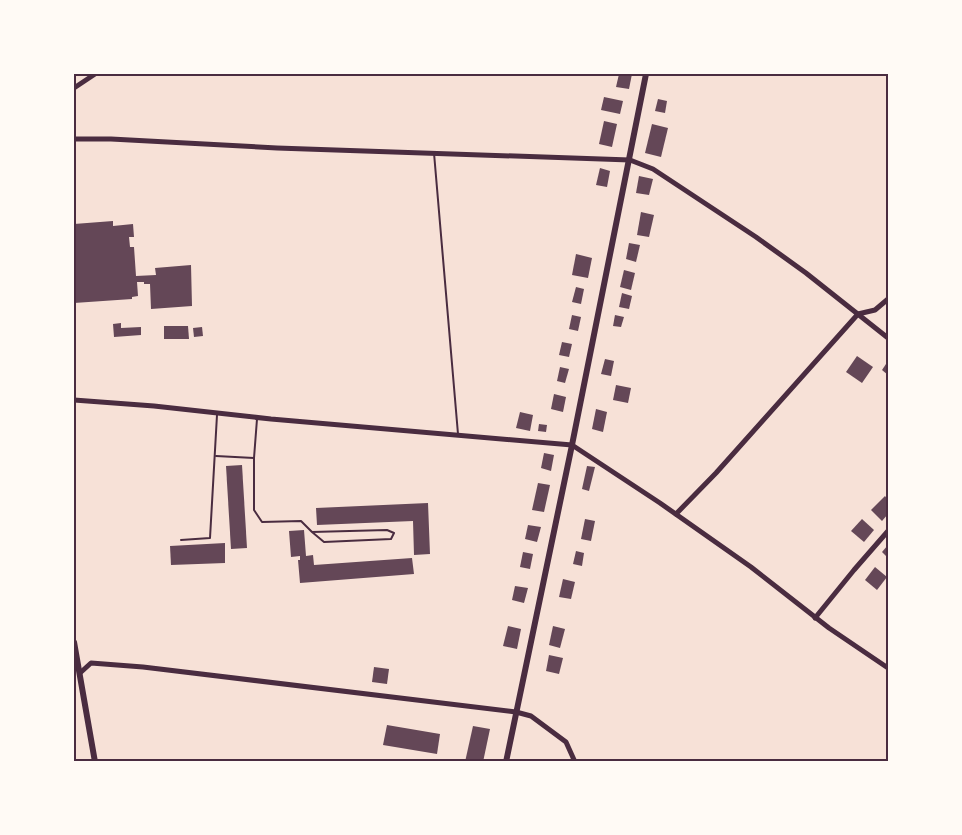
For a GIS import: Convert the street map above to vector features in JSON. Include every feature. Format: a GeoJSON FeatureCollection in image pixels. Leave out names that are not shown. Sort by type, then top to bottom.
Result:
{"type":"FeatureCollection","features":[{"type":"Feature","properties":{"kind":"street"},"geometry":{"type":"LineString","coordinates":[[74,88],[96,74]]}},
{"type":"Feature","properties":{"kind":"street"},"geometry":{"type":"LineString","coordinates":[[506,762],[646,74]]}},
{"type":"Feature","properties":{"kind":"street"},"geometry":{"type":"LineString","coordinates":[[74,140],[111,139],[630,160],[653,169],[756,237],[888,338]]}},
{"type":"Feature","properties":{"kind":"street"},"geometry":{"type":"LineString","coordinates":[[676,514],[858,314],[874,310],[888,299]]}},
{"type":"Feature","properties":{"kind":"street"},"geometry":{"type":"LineString","coordinates":[[74,400],[572,445],[676,514],[751,567],[816,618],[888,668]]}},
{"type":"Feature","properties":{"kind":"street"},"geometry":{"type":"LineString","coordinates":[[816,618],[888,531]]}},
{"type":"Feature","properties":{"kind":"street"},"geometry":{"type":"LineString","coordinates":[[74,642],[95,762]]}},
{"type":"Feature","properties":{"kind":"street"},"geometry":{"type":"LineString","coordinates":[[80,673],[91,663],[516,712],[531,717],[566,742],[575,762]]}},
{"type":"Feature","properties":{"kind":"lane"},"geometry":{"type":"LineString","coordinates":[[434,153],[458,435]]}},
{"type":"Feature","properties":{"kind":"lane"},"geometry":{"type":"LineString","coordinates":[[181,540],[210,537],[218,413]]}},
{"type":"Feature","properties":{"kind":"lane"},"geometry":{"type":"LineString","coordinates":[[257,418],[254,510],[262,522],[301,522],[312,532],[324,542],[392,539],[394,533],[387,530],[312,532]]}},
{"type":"Feature","properties":{"kind":"lane"},"geometry":{"type":"LineString","coordinates":[[216,456],[254,458]]}},
{"type":"Feature","properties":{"kind":"building"},"geometry":{"type":"Polygon","coordinates":[[[619,74],[632,74],[629,89],[616,87],[619,74]]]}},
{"type":"Feature","properties":{"kind":"building"},"geometry":{"type":"Polygon","coordinates":[[[604,97],[623,101],[620,114],[601,110],[604,97]]]}},
{"type":"Feature","properties":{"kind":"building"},"geometry":{"type":"Polygon","coordinates":[[[658,99],[667,101],[665,113],[655,111],[658,99]]]}},
{"type":"Feature","properties":{"kind":"building"},"geometry":{"type":"Polygon","coordinates":[[[604,121],[617,124],[612,147],[599,144],[604,121]]]}},
{"type":"Feature","properties":{"kind":"building"},"geometry":{"type":"Polygon","coordinates":[[[652,124],[668,128],[661,157],[645,153],[652,124]]]}},
{"type":"Feature","properties":{"kind":"building"},"geometry":{"type":"Polygon","coordinates":[[[600,168],[610,171],[607,187],[596,185],[600,168]]]}},
{"type":"Feature","properties":{"kind":"building"},"geometry":{"type":"Polygon","coordinates":[[[639,176],[653,179],[649,195],[636,193],[639,176]]]}},
{"type":"Feature","properties":{"kind":"building"},"geometry":{"type":"Polygon","coordinates":[[[641,212],[654,215],[649,237],[637,235],[641,212]]]}},
{"type":"Feature","properties":{"kind":"building"},"geometry":{"type":"Polygon","coordinates":[[[113,221],[113,226],[133,224],[134,237],[129,237],[130,247],[134,247],[136,276],[156,275],[155,268],[191,265],[192,306],[151,309],[150,284],[144,284],[144,282],[137,282],[138,296],[132,299],[74,303],[74,224],[113,221]]]}},
{"type":"Feature","properties":{"kind":"building"},"geometry":{"type":"Polygon","coordinates":[[[629,243],[640,245],[636,262],[626,259],[629,243]]]}},
{"type":"Feature","properties":{"kind":"building"},"geometry":{"type":"Polygon","coordinates":[[[576,254],[592,258],[588,278],[572,275],[576,254]]]}},
{"type":"Feature","properties":{"kind":"building"},"geometry":{"type":"Polygon","coordinates":[[[624,270],[635,273],[631,290],[620,287],[624,270]]]}},
{"type":"Feature","properties":{"kind":"building"},"geometry":{"type":"Polygon","coordinates":[[[576,287],[584,289],[581,304],[572,302],[576,287]]]}},
{"type":"Feature","properties":{"kind":"building"},"geometry":{"type":"Polygon","coordinates":[[[622,293],[632,296],[629,309],[619,307],[622,293]]]}},
{"type":"Feature","properties":{"kind":"building"},"geometry":{"type":"Polygon","coordinates":[[[572,315],[581,317],[578,331],[569,329],[572,315]]]}},
{"type":"Feature","properties":{"kind":"building"},"geometry":{"type":"Polygon","coordinates":[[[615,315],[624,317],[621,327],[613,326],[615,315]]]}},
{"type":"Feature","properties":{"kind":"building"},"geometry":{"type":"Polygon","coordinates":[[[121,323],[121,328],[141,327],[141,335],[114,337],[113,324],[121,323]]]}},
{"type":"Feature","properties":{"kind":"building"},"geometry":{"type":"Polygon","coordinates":[[[164,326],[188,326],[189,339],[164,339],[164,326]]]}},
{"type":"Feature","properties":{"kind":"building"},"geometry":{"type":"Polygon","coordinates":[[[202,327],[203,336],[194,337],[193,328],[202,327]]]}},
{"type":"Feature","properties":{"kind":"building"},"geometry":{"type":"Polygon","coordinates":[[[562,342],[572,344],[569,357],[559,355],[562,342]]]}},
{"type":"Feature","properties":{"kind":"building"},"geometry":{"type":"Polygon","coordinates":[[[857,356],[873,367],[862,383],[846,372],[857,356]]]}},
{"type":"Feature","properties":{"kind":"building"},"geometry":{"type":"Polygon","coordinates":[[[605,359],[614,361],[611,376],[601,374],[605,359]]]}},
{"type":"Feature","properties":{"kind":"building"},"geometry":{"type":"Polygon","coordinates":[[[888,361],[888,375],[882,370],[888,361]]]}},
{"type":"Feature","properties":{"kind":"building"},"geometry":{"type":"Polygon","coordinates":[[[560,367],[569,369],[565,383],[557,381],[560,367]]]}},
{"type":"Feature","properties":{"kind":"building"},"geometry":{"type":"Polygon","coordinates":[[[616,385],[631,388],[628,403],[613,400],[616,385]]]}},
{"type":"Feature","properties":{"kind":"building"},"geometry":{"type":"Polygon","coordinates":[[[554,394],[566,397],[563,412],[551,409],[554,394]]]}},
{"type":"Feature","properties":{"kind":"building"},"geometry":{"type":"Polygon","coordinates":[[[596,409],[607,412],[603,432],[592,429],[596,409]]]}},
{"type":"Feature","properties":{"kind":"building"},"geometry":{"type":"Polygon","coordinates":[[[520,412],[533,415],[530,431],[516,428],[520,412]]]}},
{"type":"Feature","properties":{"kind":"building"},"geometry":{"type":"Polygon","coordinates":[[[539,424],[547,425],[546,432],[538,431],[539,424]]]}},
{"type":"Feature","properties":{"kind":"building"},"geometry":{"type":"Polygon","coordinates":[[[544,453],[554,455],[551,471],[541,468],[544,453]]]}},
{"type":"Feature","properties":{"kind":"building"},"geometry":{"type":"Polygon","coordinates":[[[242,465],[247,548],[231,549],[226,466],[242,465]]]}},
{"type":"Feature","properties":{"kind":"building"},"geometry":{"type":"Polygon","coordinates":[[[587,466],[595,467],[589,491],[582,489],[587,466]]]}},
{"type":"Feature","properties":{"kind":"building"},"geometry":{"type":"Polygon","coordinates":[[[538,483],[550,485],[544,512],[532,510],[538,483]]]}},
{"type":"Feature","properties":{"kind":"building"},"geometry":{"type":"Polygon","coordinates":[[[885,496],[888,500],[888,514],[882,521],[871,510],[885,496]]]}},
{"type":"Feature","properties":{"kind":"building"},"geometry":{"type":"Polygon","coordinates":[[[428,503],[430,554],[414,555],[413,521],[317,525],[316,508],[428,503]]]}},
{"type":"Feature","properties":{"kind":"building"},"geometry":{"type":"Polygon","coordinates":[[[585,519],[595,521],[591,541],[581,539],[585,519]]]}},
{"type":"Feature","properties":{"kind":"building"},"geometry":{"type":"Polygon","coordinates":[[[862,519],[874,530],[864,542],[851,531],[862,519]]]}},
{"type":"Feature","properties":{"kind":"building"},"geometry":{"type":"Polygon","coordinates":[[[528,525],[541,527],[537,542],[525,539],[528,525]]]}},
{"type":"Feature","properties":{"kind":"building"},"geometry":{"type":"Polygon","coordinates":[[[304,530],[306,556],[313,555],[314,565],[412,558],[414,574],[300,583],[298,560],[300,556],[291,557],[289,531],[304,530]]]}},
{"type":"Feature","properties":{"kind":"building"},"geometry":{"type":"Polygon","coordinates":[[[225,543],[225,563],[171,565],[170,546],[225,543]]]}},
{"type":"Feature","properties":{"kind":"building"},"geometry":{"type":"Polygon","coordinates":[[[888,545],[888,558],[882,552],[888,545]]]}},
{"type":"Feature","properties":{"kind":"building"},"geometry":{"type":"Polygon","coordinates":[[[576,551],[584,553],[582,566],[573,564],[576,551]]]}},
{"type":"Feature","properties":{"kind":"building"},"geometry":{"type":"Polygon","coordinates":[[[523,552],[533,554],[530,569],[520,567],[523,552]]]}},
{"type":"Feature","properties":{"kind":"building"},"geometry":{"type":"Polygon","coordinates":[[[875,567],[887,577],[877,590],[865,580],[875,567]]]}},
{"type":"Feature","properties":{"kind":"building"},"geometry":{"type":"Polygon","coordinates":[[[563,579],[575,582],[571,599],[559,597],[563,579]]]}},
{"type":"Feature","properties":{"kind":"building"},"geometry":{"type":"Polygon","coordinates":[[[515,586],[528,588],[524,603],[512,600],[515,586]]]}},
{"type":"Feature","properties":{"kind":"building"},"geometry":{"type":"Polygon","coordinates":[[[508,626],[521,629],[517,649],[503,646],[508,626]]]}},
{"type":"Feature","properties":{"kind":"building"},"geometry":{"type":"Polygon","coordinates":[[[553,626],[565,629],[560,648],[549,645],[553,626]]]}},
{"type":"Feature","properties":{"kind":"building"},"geometry":{"type":"Polygon","coordinates":[[[549,655],[563,658],[559,674],[546,671],[549,655]]]}},
{"type":"Feature","properties":{"kind":"building"},"geometry":{"type":"Polygon","coordinates":[[[374,667],[389,669],[387,684],[372,682],[374,667]]]}},
{"type":"Feature","properties":{"kind":"building"},"geometry":{"type":"Polygon","coordinates":[[[387,725],[440,734],[437,754],[383,745],[387,725]]]}},
{"type":"Feature","properties":{"kind":"building"},"geometry":{"type":"Polygon","coordinates":[[[473,726],[490,729],[483,762],[465,762],[473,726]]]}}]}
